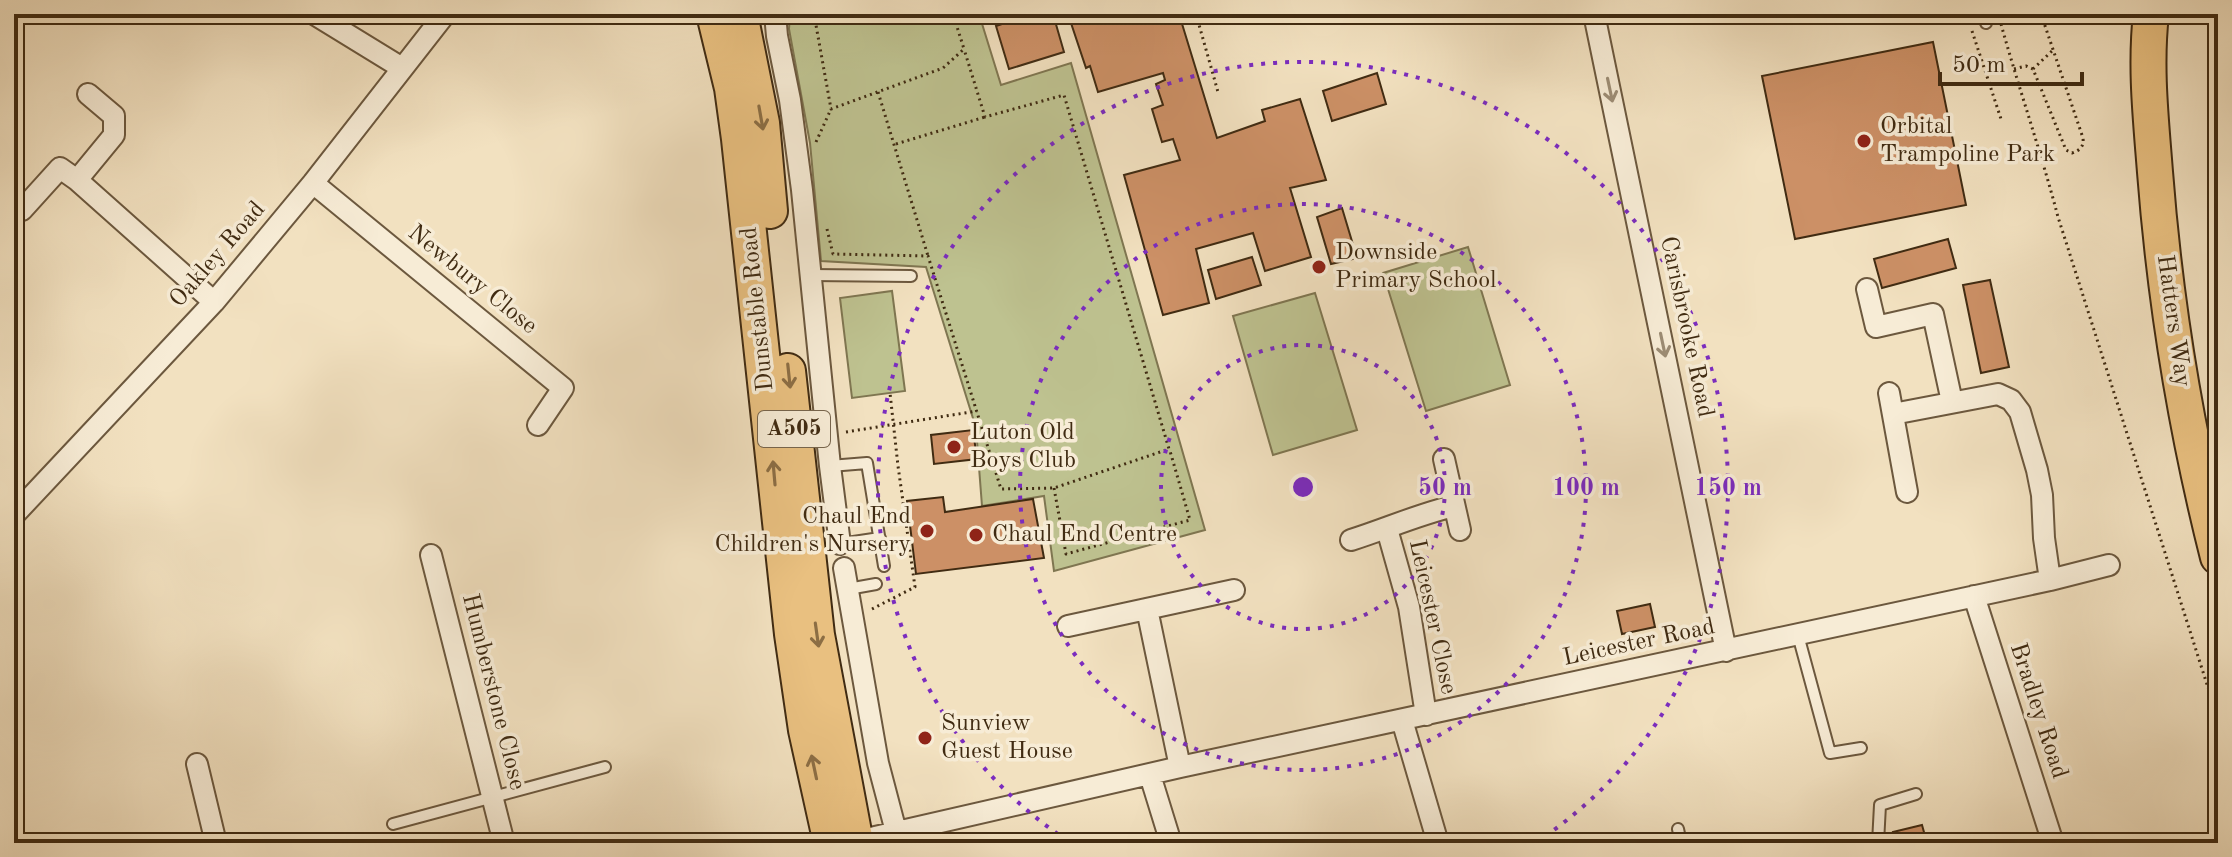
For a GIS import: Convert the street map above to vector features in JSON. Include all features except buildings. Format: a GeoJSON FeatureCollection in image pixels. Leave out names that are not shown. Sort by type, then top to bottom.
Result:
{"type":"FeatureCollection","features":[{"type":"Feature","properties":{"kind":"main road","name":"Dunstable Road"},"geometry":{"type":"LineString","coordinates":[[714,14],[732,88],[739,139],[792,634],[806,730],[848,843]]}},
{"type":"Feature","properties":{"kind":"main road","name":"Dunstable Road"},"geometry":{"type":"LineString","coordinates":[[740,14],[762,123],[817,635],[848,843]]}},
{"type":"Feature","properties":{"kind":"main road","name":"Hatters Way"},"geometry":{"type":"LineString","coordinates":[[2132,14],[2148,81]]}},
{"type":"Feature","properties":{"kind":"main road","name":"Hatters Way"},"geometry":{"type":"LineString","coordinates":[[2151,14],[2148,81],[2158,209],[2173,336],[2201,492],[2218,557]]}},
{"type":"Feature","properties":{"kind":"street"},"geometry":{"type":"LineString","coordinates":[[314,14],[402,68]]}},
{"type":"Feature","properties":{"kind":"street","name":"Oakley Road"},"geometry":{"type":"LineString","coordinates":[[14,515],[214,302],[313,183],[445,14]]}},
{"type":"Feature","properties":{"kind":"street"},"geometry":{"type":"LineString","coordinates":[[775,14],[802,190],[840,544]]}},
{"type":"Feature","properties":{"kind":"street","name":"Carisbrooke Road"},"geometry":{"type":"LineString","coordinates":[[1594,14],[1726,651]]}},
{"type":"Feature","properties":{"kind":"street"},"geometry":{"type":"LineString","coordinates":[[77,180],[114,135],[114,116],[88,94]]}},
{"type":"Feature","properties":{"kind":"street"},"geometry":{"type":"LineString","coordinates":[[14,204],[22,210],[60,168],[214,302]]}},
{"type":"Feature","properties":{"kind":"street","name":"Newbury Close"},"geometry":{"type":"LineString","coordinates":[[313,183],[563,388],[538,425]]}},
{"type":"Feature","properties":{"kind":"street"},"geometry":{"type":"LineString","coordinates":[[1867,289],[1876,327],[1933,314],[1952,402]]}},
{"type":"Feature","properties":{"kind":"street"},"geometry":{"type":"LineString","coordinates":[[1889,393],[1907,492]]}},
{"type":"Feature","properties":{"kind":"street"},"geometry":{"type":"LineString","coordinates":[[1893,414],[1998,394],[2011,400],[2020,412],[2042,495],[2050,580]]}},
{"type":"Feature","properties":{"kind":"street","name":"Leicester Close"},"geometry":{"type":"LineString","coordinates":[[1444,459],[1460,530]]}},
{"type":"Feature","properties":{"kind":"street","name":"Leicester Close"},"geometry":{"type":"LineString","coordinates":[[1351,540],[1427,512],[1454,506]]}},
{"type":"Feature","properties":{"kind":"street","name":"Leicester Close"},"geometry":{"type":"LineString","coordinates":[[1387,529],[1409,607],[1426,715]]}},
{"type":"Feature","properties":{"kind":"street","name":"Humberstone Close"},"geometry":{"type":"LineString","coordinates":[[431,555],[504,843]]}},
{"type":"Feature","properties":{"kind":"street","name":"Leicester Road"},"geometry":{"type":"LineString","coordinates":[[848,843],[898,837],[1180,767],[1726,651],[2109,565]]}},
{"type":"Feature","properties":{"kind":"street"},"geometry":{"type":"LineString","coordinates":[[844,568],[878,763],[898,837]]}},
{"type":"Feature","properties":{"kind":"street"},"geometry":{"type":"LineString","coordinates":[[1068,626],[1234,590]]}},
{"type":"Feature","properties":{"kind":"street","name":"Bradley Road"},"geometry":{"type":"LineString","coordinates":[[1974,596],[2053,843]]}},
{"type":"Feature","properties":{"kind":"street"},"geometry":{"type":"LineString","coordinates":[[1147,609],[1180,767]]}},
{"type":"Feature","properties":{"kind":"street"},"geometry":{"type":"LineString","coordinates":[[1402,720],[1438,843]]}},
{"type":"Feature","properties":{"kind":"street"},"geometry":{"type":"LineString","coordinates":[[197,764],[216,843]]}},
{"type":"Feature","properties":{"kind":"street"},"geometry":{"type":"LineString","coordinates":[[1150,775],[1171,843]]}},
{"type":"Feature","properties":{"kind":"lane"},"geometry":{"type":"LineString","coordinates":[[811,275],[911,276]]}},
{"type":"Feature","properties":{"kind":"lane"},"geometry":{"type":"LineString","coordinates":[[830,466],[867,463],[884,566]]}},
{"type":"Feature","properties":{"kind":"lane"},"geometry":{"type":"LineString","coordinates":[[840,544],[880,538]]}},
{"type":"Feature","properties":{"kind":"lane"},"geometry":{"type":"LineString","coordinates":[[848,589],[876,584]]}},
{"type":"Feature","properties":{"kind":"lane"},"geometry":{"type":"LineString","coordinates":[[1798,635],[1830,753],[1861,748]]}},
{"type":"Feature","properties":{"kind":"lane"},"geometry":{"type":"LineString","coordinates":[[393,824],[605,767]]}},
{"type":"Feature","properties":{"kind":"lane"},"geometry":{"type":"LineString","coordinates":[[1878,843],[1880,805],[1916,794]]}},
{"type":"Feature","properties":{"kind":"lane"},"geometry":{"type":"LineString","coordinates":[[1678,829],[1681,843]]}},
{"type":"Feature","properties":{"kind":"path"},"geometry":{"type":"LineString","coordinates":[[814,14],[831,109],[816,140]]}},
{"type":"Feature","properties":{"kind":"path"},"geometry":{"type":"LineString","coordinates":[[953,14],[985,117]]}},
{"type":"Feature","properties":{"kind":"path"},"geometry":{"type":"LineString","coordinates":[[1196,14],[1218,92]]}},
{"type":"Feature","properties":{"kind":"path"},"geometry":{"type":"LineString","coordinates":[[2014,69],[2026,66],[2033,69],[2066,150],[2072,153],[2080,150],[2083,138],[2041,14]]}},
{"type":"Feature","properties":{"kind":"path"},"geometry":{"type":"LineString","coordinates":[[1984,19],[2000,18],[2063,231],[2218,719]]}},
{"type":"Feature","properties":{"kind":"path"},"geometry":{"type":"LineString","coordinates":[[1971,28],[2001,119]]}},
{"type":"Feature","properties":{"kind":"path"},"geometry":{"type":"LineString","coordinates":[[831,109],[943,68],[964,49]]}},
{"type":"Feature","properties":{"kind":"path"},"geometry":{"type":"LineString","coordinates":[[2033,69],[2053,50]]}},
{"type":"Feature","properties":{"kind":"path"},"geometry":{"type":"LineString","coordinates":[[878,92],[1001,489],[1054,488],[1169,449]]}},
{"type":"Feature","properties":{"kind":"path"},"geometry":{"type":"LineString","coordinates":[[895,144],[1064,95],[1190,520],[1066,554],[1054,488]]}},
{"type":"Feature","properties":{"kind":"path"},"geometry":{"type":"LineString","coordinates":[[827,228],[833,254],[928,256]]}},
{"type":"Feature","properties":{"kind":"path"},"geometry":{"type":"LineString","coordinates":[[853,616],[915,587],[890,393]]}},
{"type":"Feature","properties":{"kind":"path"},"geometry":{"type":"LineString","coordinates":[[827,435],[977,411]]}},
{"type":"Feature","properties":{"kind":"green space"},"geometry":{"type":"Polygon","coordinates":[[[790,14],[979,14],[1001,85],[1071,63],[1205,530],[1054,571],[1044,496],[982,506],[976,428],[926,267],[821,261],[810,143],[789,29],[790,14]]]}},
{"type":"Feature","properties":{"kind":"green space"},"geometry":{"type":"Polygon","coordinates":[[[1468,247],[1510,385],[1426,411],[1383,273],[1468,247]]]}},
{"type":"Feature","properties":{"kind":"green space"},"geometry":{"type":"Polygon","coordinates":[[[892,291],[905,391],[852,398],[840,298],[892,291]]]}},
{"type":"Feature","properties":{"kind":"green space"},"geometry":{"type":"Polygon","coordinates":[[[1315,293],[1357,430],[1273,455],[1233,316],[1315,293]]]}},
{"type":"Feature","properties":{"kind":"place","name":"Orbital Trampoline Park"},"geometry":{"type":"Point","coordinates":[1864,141]}},
{"type":"Feature","properties":{"kind":"place","name":"Downside Primary School"},"geometry":{"type":"Point","coordinates":[1319,267]}},
{"type":"Feature","properties":{"kind":"place","name":"Luton Old Boys Club"},"geometry":{"type":"Point","coordinates":[954,447]}},
{"type":"Feature","properties":{"kind":"place","name":"Chaul End Children's Nursery"},"geometry":{"type":"Point","coordinates":[927,531]}},
{"type":"Feature","properties":{"kind":"place","name":"Chaul End Centre"},"geometry":{"type":"Point","coordinates":[976,535]}},
{"type":"Feature","properties":{"kind":"place","name":"Sunview Guest House"},"geometry":{"type":"Point","coordinates":[925,738]}}]}
